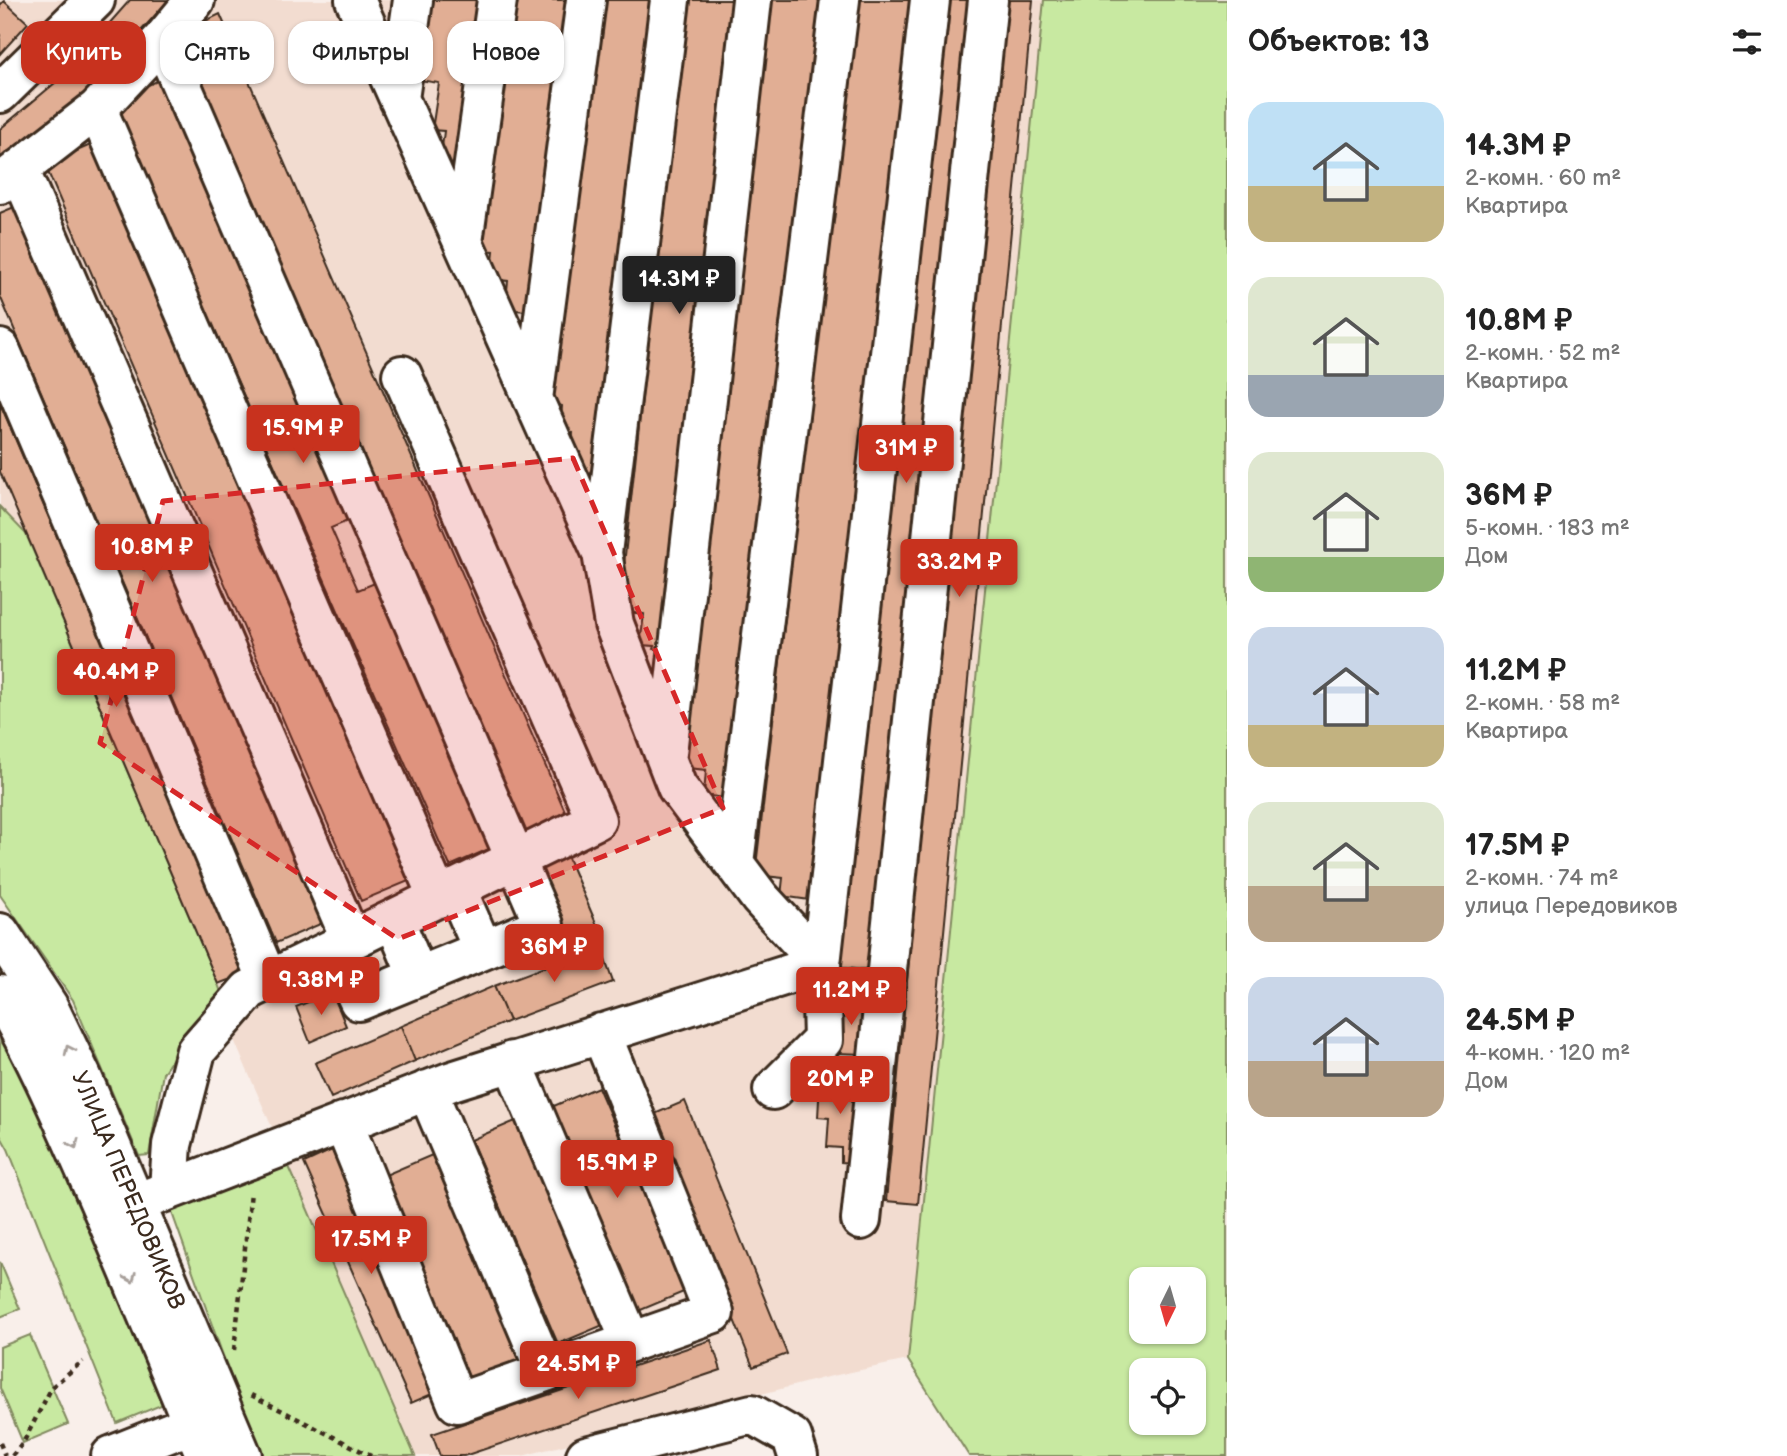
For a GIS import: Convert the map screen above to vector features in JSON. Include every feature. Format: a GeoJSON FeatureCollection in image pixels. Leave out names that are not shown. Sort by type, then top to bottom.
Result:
{"type":"FeatureCollection","features":[{"type":"Feature","properties":{"kind":"street"},"geometry":{"type":"LineString","coordinates":[[0,93],[95,0]]}},
{"type":"Feature","properties":{"kind":"street"},"geometry":{"type":"LineString","coordinates":[[178,21],[195,0]]}},
{"type":"Feature","properties":{"kind":"street"},"geometry":{"type":"LineString","coordinates":[[355,0],[602,553],[614,624],[677,787],[821,976]]}},
{"type":"Feature","properties":{"kind":"street"},"geometry":{"type":"LineString","coordinates":[[399,99],[413,0]]}},
{"type":"Feature","properties":{"kind":"street"},"geometry":{"type":"LineString","coordinates":[[463,242],[497,0]]}},
{"type":"Feature","properties":{"kind":"street"},"geometry":{"type":"LineString","coordinates":[[533,399],[586,0]]}},
{"type":"Feature","properties":{"kind":"street"},"geometry":{"type":"LineString","coordinates":[[602,553],[670,0]]}},
{"type":"Feature","properties":{"kind":"street"},"geometry":{"type":"LineString","coordinates":[[666,759],[752,0]]}},
{"type":"Feature","properties":{"kind":"street"},"geometry":{"type":"LineString","coordinates":[[734,863],[840,0]]}},
{"type":"Feature","properties":{"kind":"street"},"geometry":{"type":"LineString","coordinates":[[773,1090],[824,1040],[821,976],[930,0]]}},
{"type":"Feature","properties":{"kind":"street"},"geometry":{"type":"LineString","coordinates":[[862,1220],[988,0]]}},
{"type":"Feature","properties":{"kind":"street"},"geometry":{"type":"LineString","coordinates":[[160,42],[97,108],[9,176],[342,944],[359,1001],[544,925],[181,84]]}},
{"type":"Feature","properties":{"kind":"street"},"geometry":{"type":"LineString","coordinates":[[97,108],[447,893],[483,950]]}},
{"type":"Feature","properties":{"kind":"street"},"geometry":{"type":"LineString","coordinates":[[0,349],[268,980]]}},
{"type":"Feature","properties":{"kind":"street"},"geometry":{"type":"LineString","coordinates":[[137,1202],[172,1144],[196,1051],[249,990],[596,820],[402,375]]}},
{"type":"Feature","properties":{"kind":"street"},"geometry":{"type":"LineString","coordinates":[[394,919],[418,977]]}},
{"type":"Feature","properties":{"kind":"street","name":"УЛИЦА ПЕРЕДОВИКОВ"},"geometry":{"type":"LineString","coordinates":[[0,933],[48,1006],[82,1077],[137,1202],[216,1420],[242,1456]]}},
{"type":"Feature","properties":{"kind":"street"},"geometry":{"type":"LineString","coordinates":[[137,1202],[427,1090],[601,1032],[821,976],[885,993]]}},
{"type":"Feature","properties":{"kind":"street","name":"УЛИЦА ПЕРЕДОВИКОВ"},"geometry":{"type":"LineString","coordinates":[[0,995],[50,1089],[137,1202]]}},
{"type":"Feature","properties":{"kind":"street"},"geometry":{"type":"LineString","coordinates":[[343,1122],[457,1403],[546,1372],[714,1313],[601,1032]]}},
{"type":"Feature","properties":{"kind":"street"},"geometry":{"type":"LineString","coordinates":[[512,1061],[631,1342]]}},
{"type":"Feature","properties":{"kind":"street"},"geometry":{"type":"LineString","coordinates":[[427,1090],[546,1372]]}},
{"type":"Feature","properties":{"kind":"street"},"geometry":{"type":"LineString","coordinates":[[586,1456],[752,1414],[792,1437],[798,1456]]}},
{"type":"Feature","properties":{"kind":"street"},"geometry":{"type":"LineString","coordinates":[[111,1456],[216,1420]]}},
{"type":"Feature","properties":{"kind":"path"},"geometry":{"type":"LineString","coordinates":[[233,1357],[255,1156]]}},
{"type":"Feature","properties":{"kind":"path"},"geometry":{"type":"LineString","coordinates":[[12,1456],[23,1443],[52,1387],[83,1361]]}},
{"type":"Feature","properties":{"kind":"path"},"geometry":{"type":"LineString","coordinates":[[216,1420],[371,1456]]}},
{"type":"Feature","properties":{"kind":"path"},"geometry":{"type":"LineString","coordinates":[[0,1443],[5,1456]]}},
{"type":"Feature","properties":{"kind":"highlighted area"},"geometry":{"type":"Polygon","coordinates":[[[573,458],[723,808],[398,939],[100,743],[163,501],[573,458]]]}},
{"type":"Feature","properties":{"kind":"shaded area"},"geometry":{"type":"Polygon","coordinates":[[[0,0],[1044,0],[908,1360],[823,1378],[522,1456],[415,1456],[3,509],[0,508],[0,0]]]}},
{"type":"Feature","properties":{"kind":"green space"},"geometry":{"type":"Polygon","coordinates":[[[1044,0],[1227,0],[1227,1456],[969,1456],[908,1360],[1044,0]]]}},
{"type":"Feature","properties":{"kind":"green space"},"geometry":{"type":"Polygon","coordinates":[[[0,507],[26,534],[223,998],[194,1027],[163,1073],[149,1155],[139,1156],[73,1000],[0,895],[0,507]]]}},
{"type":"Feature","properties":{"kind":"green space"},"geometry":{"type":"Polygon","coordinates":[[[0,1029],[12,1049],[166,1403],[117,1423],[8,1149],[0,1135],[0,1029]]]}},
{"type":"Feature","properties":{"kind":"green space"},"geometry":{"type":"Polygon","coordinates":[[[287,1162],[415,1456],[261,1456],[171,1210],[287,1162]]]}},
{"type":"Feature","properties":{"kind":"green space"},"geometry":{"type":"Polygon","coordinates":[[[0,1262],[20,1309],[0,1317],[0,1262]]]}},
{"type":"Feature","properties":{"kind":"green space"},"geometry":{"type":"Polygon","coordinates":[[[30,1335],[68,1424],[23,1443],[0,1388],[0,1347],[30,1335]]]}},
{"type":"Feature","properties":{"kind":"building"},"geometry":{"type":"Polygon","coordinates":[[[130,0],[169,0],[146,25],[146,21],[111,21],[130,0]]]}},
{"type":"Feature","properties":{"kind":"building"},"geometry":{"type":"Polygon","coordinates":[[[430,0],[480,0],[477,21],[447,21],[447,84],[468,84],[456,166],[440,164],[444,131],[432,130],[439,83],[433,82],[433,21],[427,21],[430,0]]]}},
{"type":"Feature","properties":{"kind":"building"},"geometry":{"type":"Polygon","coordinates":[[[513,0],[573,0],[564,76],[564,21],[510,21],[513,0]]]}},
{"type":"Feature","properties":{"kind":"building"},"geometry":{"type":"Polygon","coordinates":[[[598,0],[656,0],[597,495],[571,458],[573,433],[560,432],[562,406],[547,402],[598,0]]]}},
{"type":"Feature","properties":{"kind":"building"},"geometry":{"type":"Polygon","coordinates":[[[685,0],[740,0],[670,651],[640,645],[644,614],[619,611],[685,0]]]}},
{"type":"Feature","properties":{"kind":"building"},"geometry":{"type":"Polygon","coordinates":[[[760,0],[821,0],[730,799],[704,795],[706,770],[688,768],[684,732],[760,0]]]}},
{"type":"Feature","properties":{"kind":"building"},"geometry":{"type":"Polygon","coordinates":[[[857,0],[915,0],[810,900],[781,896],[783,878],[755,875],[857,0]]]}},
{"type":"Feature","properties":{"kind":"building"},"geometry":{"type":"Polygon","coordinates":[[[941,0],[974,0],[870,974],[838,971],[941,0]]]}},
{"type":"Feature","properties":{"kind":"building"},"geometry":{"type":"Polygon","coordinates":[[[1000,0],[1033,0],[918,1204],[886,1201],[1000,0]]]}},
{"type":"Feature","properties":{"kind":"building"},"geometry":{"type":"Polygon","coordinates":[[[4,1],[26,21],[21,21],[21,31],[0,54],[0,5],[4,1]]]}},
{"type":"Feature","properties":{"kind":"building"},"geometry":{"type":"Polygon","coordinates":[[[220,14],[223,21],[205,21],[220,14]]]}},
{"type":"Feature","properties":{"kind":"building"},"geometry":{"type":"Polygon","coordinates":[[[160,80],[160,84],[167,84],[357,517],[331,528],[358,590],[382,580],[498,845],[450,866],[114,100],[160,80]]]}},
{"type":"Feature","properties":{"kind":"building"},"geometry":{"type":"Polygon","coordinates":[[[54,84],[93,84],[63,117],[0,169],[0,129],[54,84]]]}},
{"type":"Feature","properties":{"kind":"building"},"geometry":{"type":"Polygon","coordinates":[[[197,84],[250,84],[568,818],[519,840],[197,84]]]}},
{"type":"Feature","properties":{"kind":"building"},"geometry":{"type":"Polygon","coordinates":[[[503,84],[563,84],[536,312],[505,309],[508,281],[491,279],[494,251],[483,250],[503,84]]]}},
{"type":"Feature","properties":{"kind":"building"},"geometry":{"type":"Polygon","coordinates":[[[95,143],[411,880],[361,901],[45,165],[95,143]]]}},
{"type":"Feature","properties":{"kind":"building"},"geometry":{"type":"Polygon","coordinates":[[[19,205],[325,922],[276,943],[0,296],[0,213],[19,205]]]}},
{"type":"Feature","properties":{"kind":"building"},"geometry":{"type":"Polygon","coordinates":[[[0,403],[244,974],[218,984],[0,472],[0,403]]]}},
{"type":"Feature","properties":{"kind":"building"},"geometry":{"type":"Polygon","coordinates":[[[565,851],[605,944],[574,956],[537,862],[565,851]]]}},
{"type":"Feature","properties":{"kind":"building"},"geometry":{"type":"Polygon","coordinates":[[[600,946],[613,982],[509,1021],[494,986],[600,946]]]}},
{"type":"Feature","properties":{"kind":"building"},"geometry":{"type":"Polygon","coordinates":[[[494,986],[509,1021],[415,1061],[401,1026],[494,986]]]}},
{"type":"Feature","properties":{"kind":"building"},"geometry":{"type":"Polygon","coordinates":[[[332,992],[346,1026],[310,1042],[296,1007],[332,992]]]}},
{"type":"Feature","properties":{"kind":"building"},"geometry":{"type":"Polygon","coordinates":[[[838,1000],[868,1002],[865,1054],[835,1053],[838,1000]]]}},
{"type":"Feature","properties":{"kind":"building"},"geometry":{"type":"Polygon","coordinates":[[[401,1026],[415,1061],[331,1098],[315,1063],[401,1026]]]}},
{"type":"Feature","properties":{"kind":"building"},"geometry":{"type":"Polygon","coordinates":[[[820,1082],[858,1084],[854,1163],[841,1162],[841,1148],[827,1147],[829,1118],[818,1117],[820,1082]]]}},
{"type":"Feature","properties":{"kind":"building"},"geometry":{"type":"Polygon","coordinates":[[[598,1087],[686,1291],[636,1312],[549,1108],[598,1087]]]}},
{"type":"Feature","properties":{"kind":"building"},"geometry":{"type":"Polygon","coordinates":[[[685,1101],[787,1354],[753,1367],[652,1115],[685,1101]]]}},
{"type":"Feature","properties":{"kind":"building"},"geometry":{"type":"Polygon","coordinates":[[[520,1119],[608,1323],[558,1344],[471,1140],[520,1119]]]}},
{"type":"Feature","properties":{"kind":"building"},"geometry":{"type":"Polygon","coordinates":[[[332,1150],[439,1391],[411,1403],[304,1163],[332,1150]]]}},
{"type":"Feature","properties":{"kind":"building"},"geometry":{"type":"Polygon","coordinates":[[[432,1155],[520,1359],[470,1380],[383,1176],[432,1155]]]}},
{"type":"Feature","properties":{"kind":"building"},"geometry":{"type":"Polygon","coordinates":[[[711,1340],[721,1370],[464,1456],[440,1456],[432,1434],[711,1340]]]}}]}
